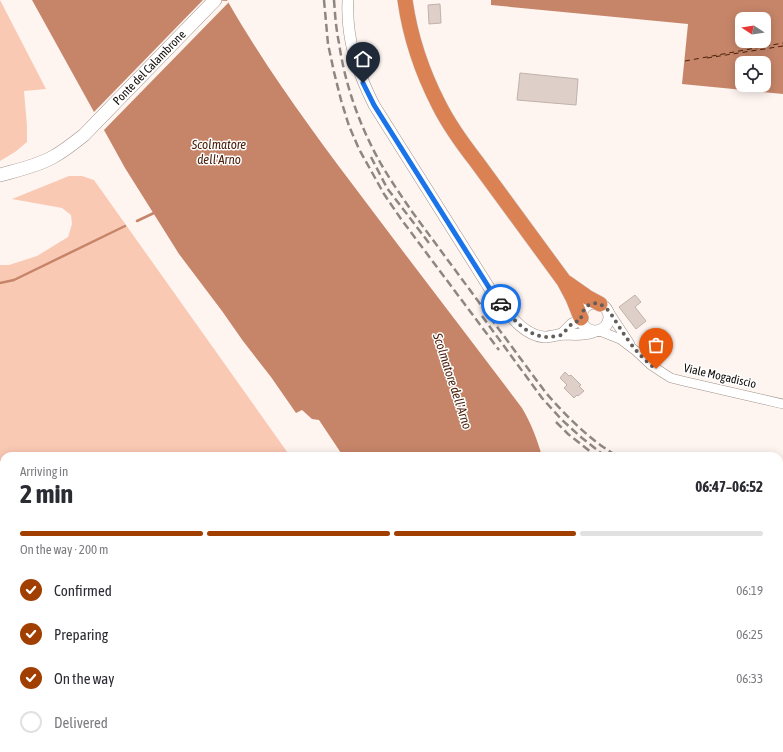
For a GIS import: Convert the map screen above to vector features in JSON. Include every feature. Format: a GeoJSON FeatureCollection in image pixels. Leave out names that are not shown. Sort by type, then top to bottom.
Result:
{"type":"FeatureCollection","features":[{"type":"Feature","properties":{"kind":"highway"},"geometry":{"type":"LineString","coordinates":[[405,0],[414,42],[432,91],[448,122],[461,142],[564,281],[573,298],[581,319]]}},
{"type":"Feature","properties":{"kind":"highway"},"geometry":{"type":"LineString","coordinates":[[564,281],[582,294],[603,306]]}},
{"type":"Feature","properties":{"kind":"main road","name":"Ponte del Calambrone"},"geometry":{"type":"LineString","coordinates":[[0,175],[29,167],[53,157],[84,135],[215,0]]}},
{"type":"Feature","properties":{"kind":"street"},"geometry":{"type":"LineString","coordinates":[[348,0],[347,17],[352,47],[363,83],[374,105],[495,297],[509,314],[529,332],[544,337],[552,337],[562,334],[585,334],[597,331],[607,325],[609,321],[609,313],[603,306],[595,303],[586,306],[583,309],[581,319],[572,324],[562,334]]}},
{"type":"Feature","properties":{"kind":"street","name":"Viale Mogadiscio"},"geometry":{"type":"LineString","coordinates":[[603,306],[636,351]]}},
{"type":"Feature","properties":{"kind":"street","name":"Viale Mogadiscio"},"geometry":{"type":"LineString","coordinates":[[581,319],[585,328],[616,337],[636,351],[651,365],[671,378],[783,404]]}},
{"type":"Feature","properties":{"kind":"shaded area"},"geometry":{"type":"Polygon","coordinates":[[[0,0],[46,89],[24,91],[27,142],[15,152],[0,161],[0,0]]]}},
{"type":"Feature","properties":{"kind":"shaded area"},"geometry":{"type":"Polygon","coordinates":[[[69,176],[82,176],[94,180],[287,452],[0,452],[0,265],[9,265],[37,256],[68,237],[72,224],[71,215],[62,208],[12,199],[69,176]]]}},
{"type":"Feature","properties":{"kind":"water","name":"Scolmatore dell'Arno"},"geometry":{"type":"Polygon","coordinates":[[[32,0],[227,0],[276,79],[312,130],[522,408],[534,431],[541,452],[340,452],[319,420],[312,419],[302,410],[296,413],[271,377],[179,254],[125,168],[32,0]]]}},
{"type":"Feature","properties":{"kind":"water"},"geometry":{"type":"Polygon","coordinates":[[[491,0],[783,0],[783,94],[763,92],[771,92],[771,56],[735,56],[735,89],[682,84],[688,24],[491,5],[491,0]]]}},
{"type":"Feature","properties":{"kind":"pier"},"geometry":{"type":"Polygon","coordinates":[[[203,0],[230,1],[103,131],[93,113],[203,0]]]}},
{"type":"Feature","properties":{"kind":"building"},"geometry":{"type":"Polygon","coordinates":[[[440,4],[441,23],[429,24],[428,5],[440,4]]]}},
{"type":"Feature","properties":{"kind":"building"},"geometry":{"type":"Polygon","coordinates":[[[520,73],[578,79],[576,105],[517,100],[520,73]]]}},
{"type":"Feature","properties":{"kind":"building"},"geometry":{"type":"Polygon","coordinates":[[[635,295],[641,302],[635,307],[646,321],[636,329],[619,307],[635,295]]]}},
{"type":"Feature","properties":{"kind":"building"},"geometry":{"type":"Polygon","coordinates":[[[565,372],[569,376],[571,375],[581,385],[579,386],[584,391],[574,398],[564,388],[567,385],[560,378],[565,372]]]}},
{"type":"Feature","properties":{"kind":"waterway"},"geometry":{"type":"LineString","coordinates":[[137,221],[156,212]]}},
{"type":"Feature","properties":{"kind":"waterway"},"geometry":{"type":"LineString","coordinates":[[0,283],[14,280],[125,226]]}},
{"type":"Feature","properties":{"kind":"ferry route"},"geometry":{"type":"LineString","coordinates":[[685,61],[783,43]]}},
{"type":"Feature","properties":{"kind":"ferry route"},"geometry":{"type":"LineString","coordinates":[[707,58],[783,46]]}},
{"type":"Feature","properties":{"kind":"railway"},"geometry":{"type":"LineString","coordinates":[[324,0],[328,44],[334,72],[349,126],[359,149],[384,194],[401,219],[499,350]]}},
{"type":"Feature","properties":{"kind":"railway"},"geometry":{"type":"LineString","coordinates":[[334,0],[338,38],[349,90],[366,135],[381,164],[413,213],[546,393],[579,428],[610,452]]}},
{"type":"Feature","properties":{"kind":"railway"},"geometry":{"type":"LineString","coordinates":[[371,157],[387,188],[429,243]]}},
{"type":"Feature","properties":{"kind":"railway"},"geometry":{"type":"LineString","coordinates":[[482,316],[542,398],[562,420],[600,452]]}},
{"type":"Feature","properties":{"kind":"railway"},"geometry":{"type":"LineString","coordinates":[[556,422],[568,434],[591,452]]}},
{"type":"Feature","properties":{"kind":"way so far"},"geometry":{"type":"LineString","coordinates":[[501,304],[518,323],[529,332],[538,336],[552,337],[562,334],[574,322],[581,320],[581,314],[586,306],[595,303],[600,304],[607,309],[636,351],[656,369]]}},
{"type":"Feature","properties":{"kind":"route"},"geometry":{"type":"LineString","coordinates":[[363,83],[374,105],[495,297],[501,304]]}}]}
